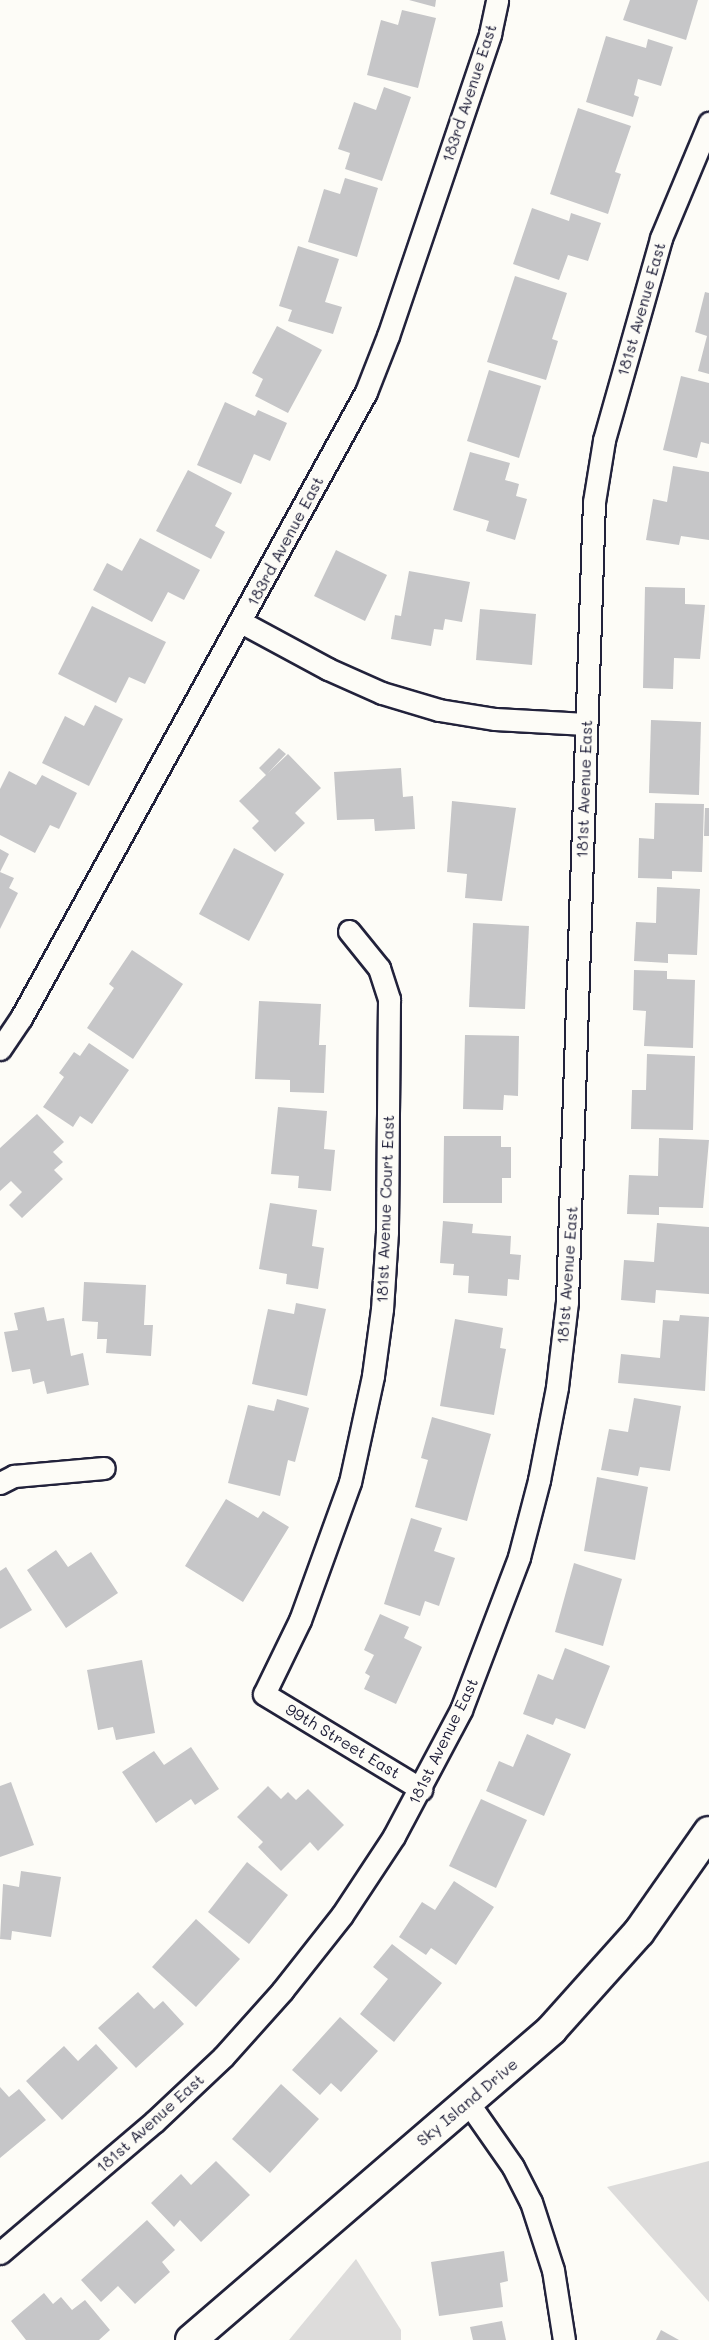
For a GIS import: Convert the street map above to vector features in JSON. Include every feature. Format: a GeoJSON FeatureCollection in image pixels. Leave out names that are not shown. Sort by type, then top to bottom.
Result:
{"type":"FeatureCollection","features":[{"type":"Feature","properties":{"kind":"street","name":"183rd Avenue East"},"geometry":{"type":"LineString","coordinates":[[0,1049],[21,1018],[366,392],[486,45],[497,0]]}},
{"type":"Feature","properties":{"kind":"street","name":"181st Avenue East"},"geometry":{"type":"LineString","coordinates":[[0,2253],[153,2122],[223,2057],[282,1991],[342,1915],[421,1789],[465,1700],[519,1557],[539,1480],[557,1387],[568,1290],[594,502],[604,440],[662,238],[709,123]]}},
{"type":"Feature","properties":{"kind":"street"},"geometry":{"type":"LineString","coordinates":[[241,622],[328,669],[394,697],[440,710],[495,719],[586,724]]}},
{"type":"Feature","properties":{"kind":"street","name":"181st Avenue Court East"},"geometry":{"type":"LineString","coordinates":[[264,1694],[300,1620],[350,1482],[374,1376],[382,1309],[387,1232],[389,999],[379,968],[349,931]]}},
{"type":"Feature","properties":{"kind":"street"},"geometry":{"type":"LineString","coordinates":[[0,1483],[14,1476],[104,1468]]}},
{"type":"Feature","properties":{"kind":"street","name":"99th Street East"},"geometry":{"type":"LineString","coordinates":[[264,1694],[421,1789]]}},
{"type":"Feature","properties":{"kind":"street","name":"Sky Island Drive"},"geometry":{"type":"LineString","coordinates":[[191,2340],[552,2029],[639,1932],[709,1832]]}},
{"type":"Feature","properties":{"kind":"street"},"geometry":{"type":"LineString","coordinates":[[467,2101],[513,2167],[531,2202],[553,2270],[564,2340]]}},
{"type":"Feature","properties":{"kind":"shaded area"},"geometry":{"type":"Polygon","coordinates":[[[709,2161],[709,2302],[607,2187],[709,2161]]]}},
{"type":"Feature","properties":{"kind":"shaded area"},"geometry":{"type":"Polygon","coordinates":[[[356,2259],[401,2330],[401,2340],[289,2340],[356,2259]]]}},
{"type":"Feature","properties":{"kind":"building"},"geometry":{"type":"Polygon","coordinates":[[[409,0],[436,0],[435,7],[409,0]]]}},
{"type":"Feature","properties":{"kind":"building"},"geometry":{"type":"Polygon","coordinates":[[[630,0],[698,0],[686,40],[623,20],[630,0]]]}},
{"type":"Feature","properties":{"kind":"building"},"geometry":{"type":"Polygon","coordinates":[[[402,10],[436,18],[418,88],[367,75],[381,20],[398,25],[402,10]]]}},
{"type":"Feature","properties":{"kind":"building"},"geometry":{"type":"Polygon","coordinates":[[[606,36],[646,48],[648,39],[673,47],[661,86],[638,79],[634,95],[639,97],[633,117],[586,102],[606,36]]]}},
{"type":"Feature","properties":{"kind":"building"},"geometry":{"type":"Polygon","coordinates":[[[384,87],[411,97],[382,181],[345,169],[350,153],[338,149],[354,102],[376,110],[384,87]]]}},
{"type":"Feature","properties":{"kind":"building"},"geometry":{"type":"Polygon","coordinates":[[[578,108],[631,126],[615,172],[621,174],[608,214],[550,194],[578,108]]]}},
{"type":"Feature","properties":{"kind":"building"},"geometry":{"type":"Polygon","coordinates":[[[345,178],[378,188],[357,257],[308,242],[324,189],[340,194],[345,178]]]}},
{"type":"Feature","properties":{"kind":"building"},"geometry":{"type":"Polygon","coordinates":[[[532,208],[569,221],[571,213],[601,223],[588,261],[568,255],[559,280],[513,264],[532,208]]]}},
{"type":"Feature","properties":{"kind":"building"},"geometry":{"type":"Polygon","coordinates":[[[298,246],[339,259],[325,302],[342,307],[333,334],[288,321],[292,310],[279,306],[298,246]]]}},
{"type":"Feature","properties":{"kind":"building"},"geometry":{"type":"Polygon","coordinates":[[[515,276],[567,293],[552,339],[558,341],[546,380],[487,362],[515,276]]]}},
{"type":"Feature","properties":{"kind":"building"},"geometry":{"type":"Polygon","coordinates":[[[705,292],[709,293],[709,374],[698,371],[707,336],[695,332],[705,292]]]}},
{"type":"Feature","properties":{"kind":"building"},"geometry":{"type":"Polygon","coordinates":[[[277,326],[322,350],[288,413],[255,396],[263,379],[252,373],[277,326]]]}},
{"type":"Feature","properties":{"kind":"building"},"geometry":{"type":"Polygon","coordinates":[[[489,370],[541,386],[519,458],[467,441],[489,370]]]}},
{"type":"Feature","properties":{"kind":"building"},"geometry":{"type":"Polygon","coordinates":[[[681,376],[709,383],[709,444],[701,442],[697,458],[663,450],[681,376]]]}},
{"type":"Feature","properties":{"kind":"building"},"geometry":{"type":"Polygon","coordinates":[[[225,402],[255,416],[258,410],[287,423],[270,461],[254,454],[241,484],[197,465],[225,402]]]}},
{"type":"Feature","properties":{"kind":"building"},"geometry":{"type":"Polygon","coordinates":[[[470,452],[510,463],[505,480],[519,484],[516,496],[527,499],[515,540],[486,531],[489,521],[453,510],[470,452]]]}},
{"type":"Feature","properties":{"kind":"building"},"geometry":{"type":"Polygon","coordinates":[[[673,466],[709,472],[709,540],[681,536],[679,545],[646,540],[653,499],[667,502],[673,466]]]}},
{"type":"Feature","properties":{"kind":"building"},"geometry":{"type":"Polygon","coordinates":[[[188,470],[232,493],[215,526],[225,532],[211,559],[156,531],[188,470]]]}},
{"type":"Feature","properties":{"kind":"building"},"geometry":{"type":"Polygon","coordinates":[[[140,538],[200,570],[184,600],[168,592],[152,622],[93,590],[107,563],[122,571],[140,538]]]}},
{"type":"Feature","properties":{"kind":"building"},"geometry":{"type":"Polygon","coordinates":[[[336,550],[387,575],[365,621],[314,596],[336,550]]]}},
{"type":"Feature","properties":{"kind":"building"},"geometry":{"type":"Polygon","coordinates":[[[409,571],[470,582],[462,622],[445,619],[443,630],[434,629],[431,646],[391,639],[395,615],[401,616],[409,571]]]}},
{"type":"Feature","properties":{"kind":"building"},"geometry":{"type":"Polygon","coordinates":[[[645,587],[685,588],[685,604],[705,605],[700,659],[674,658],[673,689],[643,688],[645,587]]]}},
{"type":"Feature","properties":{"kind":"building"},"geometry":{"type":"Polygon","coordinates":[[[92,606],[166,642],[145,684],[129,677],[116,703],[58,674],[92,606]]]}},
{"type":"Feature","properties":{"kind":"building"},"geometry":{"type":"Polygon","coordinates":[[[480,609],[536,614],[532,665],[476,660],[480,609]]]}},
{"type":"Feature","properties":{"kind":"building"},"geometry":{"type":"Polygon","coordinates":[[[95,705],[123,719],[89,786],[42,763],[65,716],[84,726],[95,705]]]}},
{"type":"Feature","properties":{"kind":"building"},"geometry":{"type":"Polygon","coordinates":[[[651,720],[701,722],[699,795],[649,793],[651,720]]]}},
{"type":"Feature","properties":{"kind":"building"},"geometry":{"type":"Polygon","coordinates":[[[279,748],[286,754],[268,773],[288,754],[321,788],[295,813],[305,823],[275,852],[252,828],[259,821],[239,801],[266,775],[259,768],[279,748]]]}},
{"type":"Feature","properties":{"kind":"building"},"geometry":{"type":"Polygon","coordinates":[[[401,768],[403,797],[413,796],[415,829],[375,831],[374,819],[337,820],[334,772],[401,768]]]}},
{"type":"Feature","properties":{"kind":"building"},"geometry":{"type":"Polygon","coordinates":[[[9,771],[36,785],[42,775],[77,793],[59,829],[50,825],[35,853],[0,835],[0,789],[9,771]]]}},
{"type":"Feature","properties":{"kind":"building"},"geometry":{"type":"Polygon","coordinates":[[[452,801],[516,808],[502,901],[465,898],[467,874],[447,872],[452,801]]]}},
{"type":"Feature","properties":{"kind":"building"},"geometry":{"type":"Polygon","coordinates":[[[655,803],[704,804],[702,872],[672,871],[672,879],[638,878],[639,838],[654,839],[655,803]]]}},
{"type":"Feature","properties":{"kind":"building"},"geometry":{"type":"Polygon","coordinates":[[[705,808],[709,808],[709,836],[704,836],[705,808]]]}},
{"type":"Feature","properties":{"kind":"building"},"geometry":{"type":"Polygon","coordinates":[[[234,848],[284,874],[249,941],[199,914],[234,848]]]}},
{"type":"Feature","properties":{"kind":"building"},"geometry":{"type":"Polygon","coordinates":[[[0,849],[9,854],[0,872],[0,849]]]}},
{"type":"Feature","properties":{"kind":"building"},"geometry":{"type":"Polygon","coordinates":[[[0,872],[14,878],[9,888],[18,893],[0,929],[0,872]]]}},
{"type":"Feature","properties":{"kind":"building"},"geometry":{"type":"Polygon","coordinates":[[[657,887],[700,889],[697,955],[668,954],[668,963],[634,961],[636,922],[656,923],[657,887]]]}},
{"type":"Feature","properties":{"kind":"building"},"geometry":{"type":"Polygon","coordinates":[[[473,923],[529,926],[525,1009],[469,1007],[473,923]]]}},
{"type":"Feature","properties":{"kind":"building"},"geometry":{"type":"Polygon","coordinates":[[[132,950],[183,984],[133,1059],[87,1028],[114,988],[109,984],[132,950]]]}},
{"type":"Feature","properties":{"kind":"building"},"geometry":{"type":"Polygon","coordinates":[[[634,970],[667,971],[667,979],[695,980],[693,1048],[644,1046],[646,1011],[633,1010],[634,970]]]}},
{"type":"Feature","properties":{"kind":"building"},"geometry":{"type":"Polygon","coordinates":[[[259,1001],[321,1004],[319,1045],[326,1045],[324,1093],[290,1092],[290,1080],[255,1079],[259,1001]]]}},
{"type":"Feature","properties":{"kind":"building"},"geometry":{"type":"Polygon","coordinates":[[[465,1035],[519,1036],[518,1096],[504,1095],[503,1110],[463,1109],[465,1035]]]}},
{"type":"Feature","properties":{"kind":"building"},"geometry":{"type":"Polygon","coordinates":[[[89,1043],[129,1070],[92,1124],[80,1116],[73,1127],[43,1107],[64,1077],[59,1073],[74,1052],[80,1056],[89,1043]]]}},
{"type":"Feature","properties":{"kind":"building"},"geometry":{"type":"Polygon","coordinates":[[[647,1054],[695,1056],[693,1130],[631,1129],[632,1090],[646,1090],[647,1054]]]}},
{"type":"Feature","properties":{"kind":"building"},"geometry":{"type":"Polygon","coordinates":[[[278,1107],[327,1111],[324,1149],[335,1150],[331,1191],[298,1188],[299,1176],[271,1174],[278,1107]]]}},
{"type":"Feature","properties":{"kind":"building"},"geometry":{"type":"Polygon","coordinates":[[[37,1114],[64,1142],[53,1152],[63,1162],[54,1170],[63,1179],[22,1218],[9,1205],[22,1192],[11,1181],[0,1191],[0,1148],[37,1114]]]}},
{"type":"Feature","properties":{"kind":"building"},"geometry":{"type":"Polygon","coordinates":[[[444,1136],[501,1136],[501,1147],[511,1147],[511,1178],[502,1178],[502,1203],[443,1203],[444,1136]]]}},
{"type":"Feature","properties":{"kind":"building"},"geometry":{"type":"Polygon","coordinates":[[[659,1138],[709,1140],[703,1208],[659,1207],[659,1215],[627,1214],[629,1175],[658,1176],[659,1138]]]}},
{"type":"Feature","properties":{"kind":"building"},"geometry":{"type":"Polygon","coordinates":[[[270,1203],[317,1210],[312,1246],[324,1248],[318,1289],[286,1284],[287,1274],[259,1269],[270,1203]]]}},
{"type":"Feature","properties":{"kind":"building"},"geometry":{"type":"Polygon","coordinates":[[[443,1221],[473,1224],[472,1233],[511,1236],[510,1254],[521,1255],[519,1280],[508,1279],[507,1296],[468,1293],[469,1276],[453,1275],[454,1264],[440,1263],[443,1221]]]}},
{"type":"Feature","properties":{"kind":"building"},"geometry":{"type":"Polygon","coordinates":[[[657,1223],[709,1227],[709,1294],[656,1290],[655,1303],[621,1300],[624,1260],[654,1262],[657,1223]]]}},
{"type":"Feature","properties":{"kind":"building"},"geometry":{"type":"Polygon","coordinates":[[[84,1282],[146,1285],[144,1325],[153,1325],[151,1356],[106,1353],[107,1339],[97,1339],[98,1322],[82,1321],[84,1282]]]}},
{"type":"Feature","properties":{"kind":"building"},"geometry":{"type":"Polygon","coordinates":[[[296,1303],[326,1309],[307,1396],[252,1384],[268,1309],[294,1314],[296,1303]]]}},
{"type":"Feature","properties":{"kind":"building"},"geometry":{"type":"Polygon","coordinates":[[[44,1307],[47,1321],[64,1318],[71,1356],[83,1353],[89,1385],[47,1394],[44,1381],[33,1384],[30,1369],[12,1372],[4,1332],[18,1330],[14,1313],[44,1307]]]}},
{"type":"Feature","properties":{"kind":"building"},"geometry":{"type":"Polygon","coordinates":[[[680,1315],[709,1317],[705,1391],[618,1383],[621,1354],[660,1358],[663,1320],[679,1321],[680,1315]]]}},
{"type":"Feature","properties":{"kind":"building"},"geometry":{"type":"Polygon","coordinates":[[[455,1319],[503,1328],[500,1348],[506,1349],[494,1415],[440,1406],[455,1319]]]}},
{"type":"Feature","properties":{"kind":"building"},"geometry":{"type":"Polygon","coordinates":[[[634,1398],[681,1406],[670,1471],[640,1467],[638,1476],[601,1470],[609,1429],[628,1432],[634,1398]]]}},
{"type":"Feature","properties":{"kind":"building"},"geometry":{"type":"Polygon","coordinates":[[[277,1399],[309,1408],[295,1462],[288,1460],[280,1496],[228,1483],[248,1405],[274,1411],[277,1399]]]}},
{"type":"Feature","properties":{"kind":"building"},"geometry":{"type":"Polygon","coordinates":[[[432,1417],[491,1434],[467,1521],[415,1507],[428,1460],[421,1458],[432,1417]]]}},
{"type":"Feature","properties":{"kind":"building"},"geometry":{"type":"Polygon","coordinates":[[[597,1477],[648,1487],[635,1560],[584,1551],[597,1477]]]}},
{"type":"Feature","properties":{"kind":"building"},"geometry":{"type":"Polygon","coordinates":[[[226,1499],[258,1518],[263,1511],[289,1527],[243,1602],[185,1566],[226,1499]]]}},
{"type":"Feature","properties":{"kind":"building"},"geometry":{"type":"Polygon","coordinates":[[[411,1518],[442,1528],[434,1551],[455,1558],[439,1606],[425,1601],[420,1616],[384,1604],[411,1518]]]}},
{"type":"Feature","properties":{"kind":"building"},"geometry":{"type":"Polygon","coordinates":[[[56,1550],[68,1567],[91,1552],[118,1593],[66,1628],[27,1570],[56,1550]]]}},
{"type":"Feature","properties":{"kind":"building"},"geometry":{"type":"Polygon","coordinates":[[[574,1563],[622,1579],[603,1646],[555,1632],[574,1563]]]}},
{"type":"Feature","properties":{"kind":"building"},"geometry":{"type":"Polygon","coordinates":[[[6,1567],[32,1610],[0,1629],[0,1571],[6,1567]]]}},
{"type":"Feature","properties":{"kind":"building"},"geometry":{"type":"Polygon","coordinates":[[[380,1614],[409,1627],[404,1638],[422,1647],[396,1704],[364,1689],[370,1676],[365,1673],[374,1655],[364,1650],[380,1614]]]}},
{"type":"Feature","properties":{"kind":"building"},"geometry":{"type":"Polygon","coordinates":[[[565,1648],[610,1666],[585,1729],[556,1718],[553,1725],[523,1714],[538,1674],[553,1680],[565,1648]]]}},
{"type":"Feature","properties":{"kind":"building"},"geometry":{"type":"Polygon","coordinates":[[[142,1660],[155,1733],[116,1740],[113,1727],[98,1730],[87,1670],[142,1660]]]}},
{"type":"Feature","properties":{"kind":"building"},"geometry":{"type":"Polygon","coordinates":[[[527,1734],[571,1754],[544,1816],[486,1791],[499,1761],[513,1767],[527,1734]]]}},
{"type":"Feature","properties":{"kind":"building"},"geometry":{"type":"Polygon","coordinates":[[[191,1747],[219,1789],[195,1805],[191,1799],[156,1823],[122,1772],[154,1751],[164,1765],[191,1747]]]}},
{"type":"Feature","properties":{"kind":"building"},"geometry":{"type":"Polygon","coordinates":[[[11,1782],[34,1845],[0,1857],[0,1786],[11,1782]]]}},
{"type":"Feature","properties":{"kind":"building"},"geometry":{"type":"Polygon","coordinates":[[[268,1786],[281,1799],[288,1792],[296,1800],[308,1789],[344,1825],[318,1851],[310,1842],[281,1871],[258,1847],[263,1842],[237,1817],[268,1786]]]}},
{"type":"Feature","properties":{"kind":"building"},"geometry":{"type":"Polygon","coordinates":[[[481,1799],[527,1820],[496,1888],[449,1866],[481,1799]]]}},
{"type":"Feature","properties":{"kind":"building"},"geometry":{"type":"Polygon","coordinates":[[[247,1862],[288,1895],[249,1944],[208,1912],[247,1862]]]}},
{"type":"Feature","properties":{"kind":"building"},"geometry":{"type":"Polygon","coordinates":[[[21,1871],[61,1877],[51,1937],[12,1931],[11,1940],[0,1939],[3,1884],[19,1887],[21,1871]]]}},
{"type":"Feature","properties":{"kind":"building"},"geometry":{"type":"Polygon","coordinates":[[[454,1881],[494,1907],[456,1965],[431,1948],[426,1955],[399,1937],[422,1902],[435,1910],[454,1881]]]}},
{"type":"Feature","properties":{"kind":"building"},"geometry":{"type":"Polygon","coordinates":[[[196,1919],[240,1959],[196,2007],[152,1967],[196,1919]]]}},
{"type":"Feature","properties":{"kind":"building"},"geometry":{"type":"Polygon","coordinates":[[[392,1944],[442,1983],[394,2042],[360,2014],[388,1979],[373,1967],[392,1944]]]}},
{"type":"Feature","properties":{"kind":"building"},"geometry":{"type":"Polygon","coordinates":[[[138,1992],[154,2009],[163,2001],[184,2024],[136,2068],[98,2028],[138,1992]]]}},
{"type":"Feature","properties":{"kind":"building"},"geometry":{"type":"Polygon","coordinates":[[[340,2017],[378,2051],[341,2092],[331,2083],[320,2095],[292,2070],[340,2017]]]}},
{"type":"Feature","properties":{"kind":"building"},"geometry":{"type":"Polygon","coordinates":[[[96,2044],[118,2068],[62,2120],[26,2081],[64,2046],[78,2061],[96,2044]]]}},
{"type":"Feature","properties":{"kind":"building"},"geometry":{"type":"Polygon","coordinates":[[[281,2084],[319,2119],[270,2173],[232,2139],[281,2084]]]}},
{"type":"Feature","properties":{"kind":"building"},"geometry":{"type":"Polygon","coordinates":[[[0,2087],[9,2097],[19,2089],[46,2120],[0,2158],[0,2087]]]}},
{"type":"Feature","properties":{"kind":"building"},"geometry":{"type":"Polygon","coordinates":[[[216,2161],[250,2195],[201,2242],[180,2220],[174,2227],[151,2203],[181,2174],[191,2185],[216,2161]]]}},
{"type":"Feature","properties":{"kind":"building"},"geometry":{"type":"Polygon","coordinates":[[[147,2220],[175,2250],[162,2262],[170,2272],[135,2304],[118,2286],[101,2302],[81,2280],[147,2220]]]}},
{"type":"Feature","properties":{"kind":"building"},"geometry":{"type":"Polygon","coordinates":[[[504,2251],[508,2281],[500,2283],[503,2307],[439,2316],[431,2262],[504,2251]]]}},
{"type":"Feature","properties":{"kind":"building"},"geometry":{"type":"Polygon","coordinates":[[[44,2293],[53,2304],[61,2297],[72,2310],[85,2300],[110,2330],[99,2340],[26,2340],[11,2321],[44,2293]]]}},
{"type":"Feature","properties":{"kind":"building"},"geometry":{"type":"Polygon","coordinates":[[[502,2321],[506,2340],[473,2340],[470,2327],[502,2321]]]}},
{"type":"Feature","properties":{"kind":"building"},"geometry":{"type":"Polygon","coordinates":[[[661,2330],[679,2340],[656,2340],[661,2330]]]}}]}
